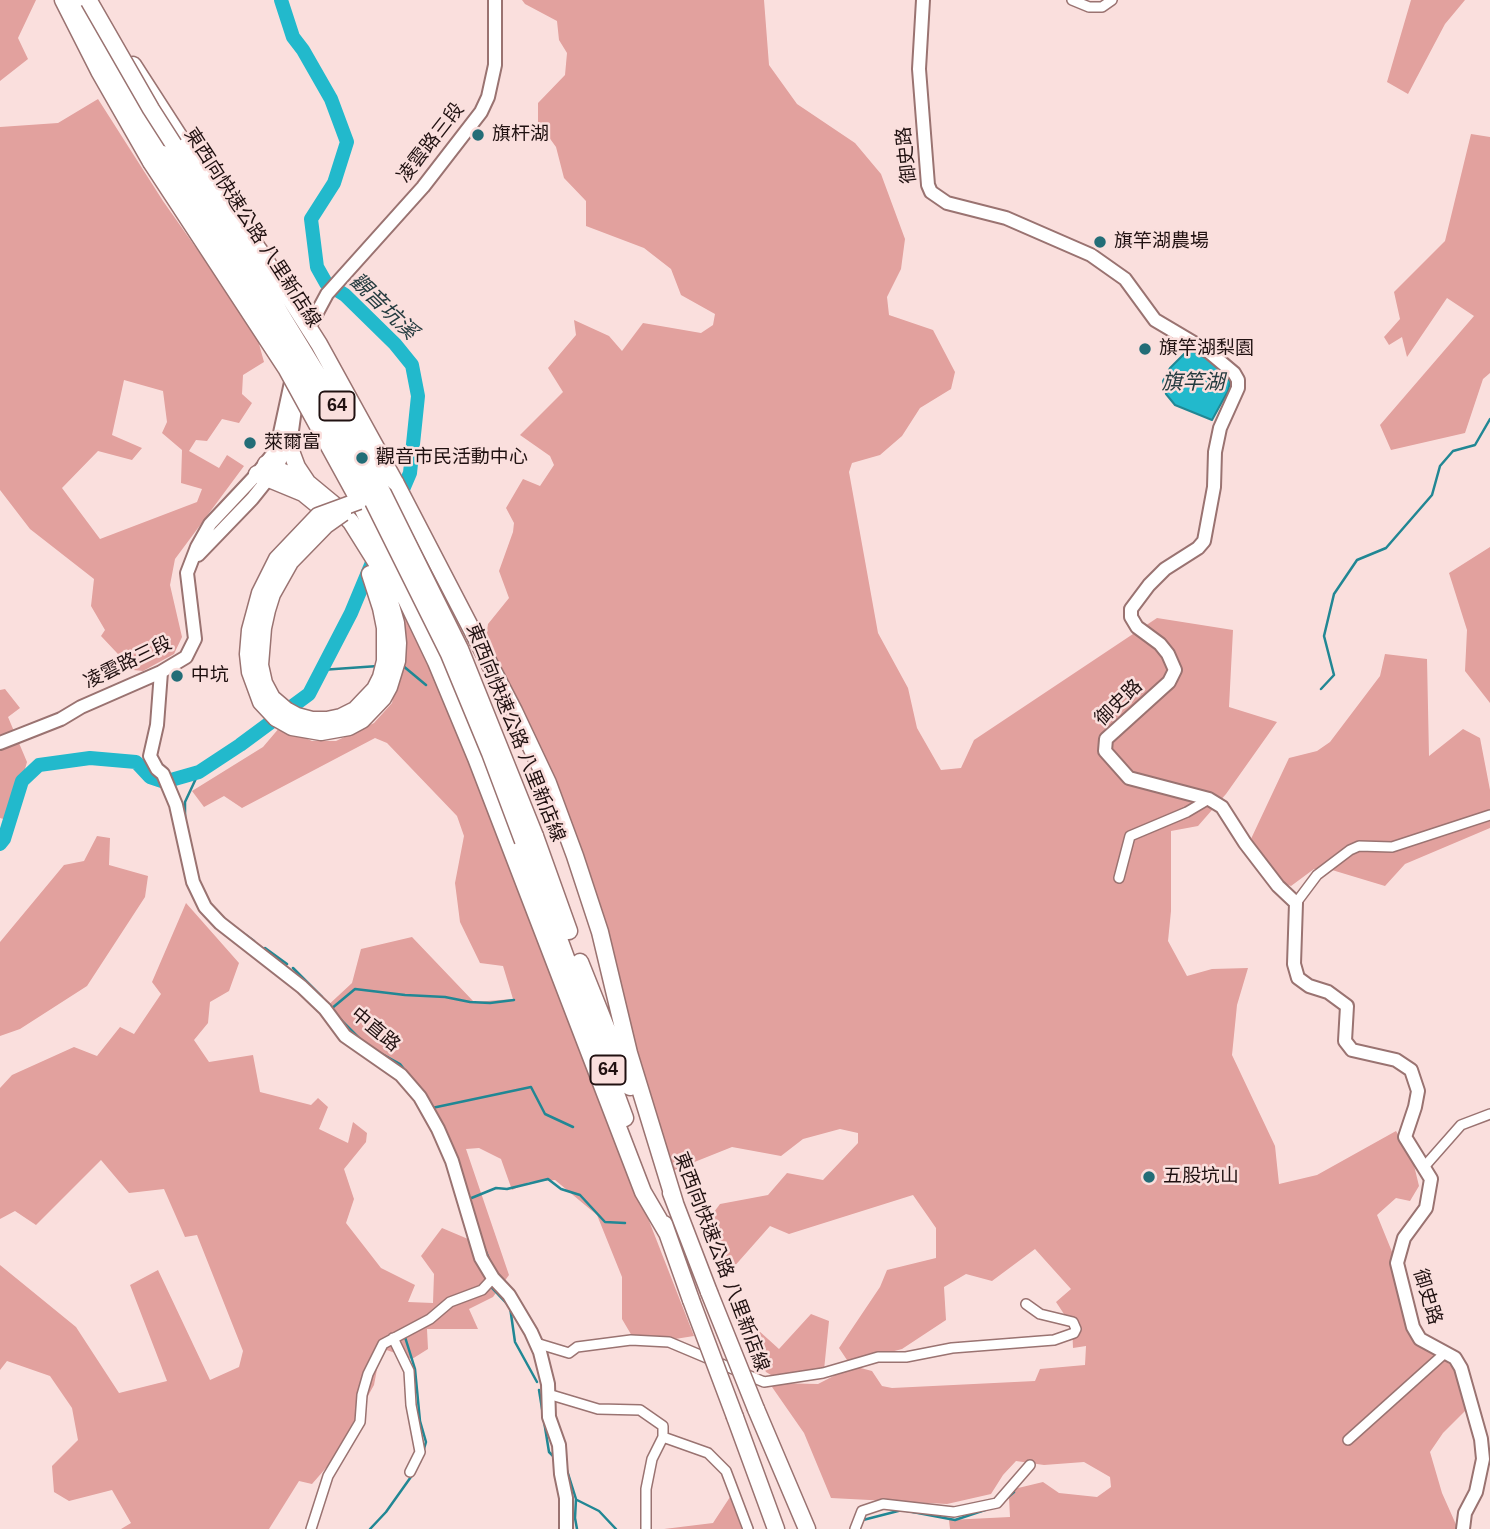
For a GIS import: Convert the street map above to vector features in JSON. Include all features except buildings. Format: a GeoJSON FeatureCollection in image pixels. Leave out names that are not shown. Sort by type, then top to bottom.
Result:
{"type":"FeatureCollection","features":[{"type":"Feature","properties":{"kind":"highway"},"geometry":{"type":"LineString","coordinates":[[63,0],[99,71],[157,158],[286,368],[359,501],[522,841]]}},
{"type":"Feature","properties":{"kind":"highway"},"geometry":{"type":"LineString","coordinates":[[84,0],[261,253],[319,344],[395,482],[514,711],[548,783],[600,932],[629,1053],[675,1203]]}},
{"type":"Feature","properties":{"kind":"highway","name":"東西向快速公路 八里新店線"},"geometry":{"type":"LineString","coordinates":[[84,0],[157,158],[239,268],[296,359],[341,437],[449,654],[490,753],[776,1529]]}},
{"type":"Feature","properties":{"kind":"highway","name":"東西向快速公路 八里新店線"},"geometry":{"type":"LineString","coordinates":[[84,0],[249,261],[352,431],[460,649],[522,841],[575,950],[709,1292],[807,1529]]}},
{"type":"Feature","properties":{"kind":"highway"},"geometry":{"type":"LineString","coordinates":[[291,438],[291,451],[297,467],[309,484],[338,508],[357,539],[376,562],[392,603],[398,643],[394,677],[383,698],[362,720],[349,727],[321,732],[280,722],[254,688],[248,654],[254,612],[268,575],[290,544],[318,516],[359,501],[395,482]]}},
{"type":"Feature","properties":{"kind":"highway"},"geometry":{"type":"LineString","coordinates":[[267,472],[320,506],[357,539]]}},
{"type":"Feature","properties":{"kind":"highway"},"geometry":{"type":"LineString","coordinates":[[267,472],[309,484]]}},
{"type":"Feature","properties":{"kind":"street","name":"凌雲路三段"},"geometry":{"type":"LineString","coordinates":[[267,472],[308,327],[327,294],[423,187],[481,112],[488,97],[495,65],[495,0]]}},
{"type":"Feature","properties":{"kind":"street","name":"御史路"},"geometry":{"type":"LineString","coordinates":[[923,0],[919,69],[928,185],[931,192],[947,203],[1006,218],[1091,255],[1125,279],[1154,320],[1209,352],[1234,373],[1238,380],[1238,388],[1220,428],[1215,452],[1214,487],[1204,541],[1166,569],[1131,608],[1131,617],[1137,627],[1160,644],[1175,670],[1169,682],[1113,732],[1104,745],[1109,757],[1129,778],[1209,799]]}},
{"type":"Feature","properties":{"kind":"street"},"geometry":{"type":"LineString","coordinates":[[1072,0],[1089,7],[1102,7],[1112,0]]}},
{"type":"Feature","properties":{"kind":"street","name":"凌雲路三段"},"geometry":{"type":"LineString","coordinates":[[0,743],[50,724],[80,707],[162,672],[186,657],[195,639],[187,573],[210,524],[267,472],[291,438],[303,342]]}},
{"type":"Feature","properties":{"kind":"street","name":"中直路"},"geometry":{"type":"LineString","coordinates":[[162,672],[157,725],[150,756],[163,774],[176,805],[193,882],[205,907],[220,923],[302,988],[326,1009],[345,1036],[401,1075],[420,1097],[452,1161],[481,1258],[493,1278],[509,1295],[540,1352],[550,1417],[559,1445],[566,1498],[566,1529]]}},
{"type":"Feature","properties":{"kind":"street"},"geometry":{"type":"LineString","coordinates":[[1119,878],[1130,836],[1187,813],[1209,799],[1222,807],[1278,886],[1296,903],[1317,875],[1350,850],[1359,846],[1392,847],[1490,816]]}},
{"type":"Feature","properties":{"kind":"street","name":"御史路"},"geometry":{"type":"LineString","coordinates":[[1296,903],[1294,964],[1298,978],[1309,986],[1339,998],[1347,1006],[1345,1041],[1352,1049],[1396,1060],[1411,1069],[1418,1091],[1405,1137],[1431,1179],[1426,1208],[1404,1238],[1397,1264],[1413,1327],[1420,1339],[1455,1358],[1461,1368],[1481,1439],[1483,1459],[1476,1492],[1465,1513],[1463,1529]]}},
{"type":"Feature","properties":{"kind":"street"},"geometry":{"type":"LineString","coordinates":[[1424,1167],[1461,1125],[1490,1114]]}},
{"type":"Feature","properties":{"kind":"street"},"geometry":{"type":"LineString","coordinates":[[311,1529],[328,1476],[360,1422],[362,1395],[368,1374],[383,1344],[430,1319],[450,1302],[482,1290],[493,1278]]}},
{"type":"Feature","properties":{"kind":"street"},"geometry":{"type":"LineString","coordinates":[[531,1332],[537,1345],[569,1353],[578,1347],[631,1340],[669,1342],[764,1382],[823,1373],[878,1357],[906,1357],[953,1348],[1054,1340],[1073,1334],[1076,1329],[1073,1322],[1040,1314],[1026,1304]]}},
{"type":"Feature","properties":{"kind":"street"},"geometry":{"type":"LineString","coordinates":[[393,1338],[409,1371],[411,1405],[420,1452],[410,1472]]}},
{"type":"Feature","properties":{"kind":"street"},"geometry":{"type":"LineString","coordinates":[[1348,1440],[1445,1353]]}},
{"type":"Feature","properties":{"kind":"street"},"geometry":{"type":"LineString","coordinates":[[548,1394],[598,1409],[640,1410],[663,1426],[663,1437],[652,1460],[646,1489],[646,1529]]}},
{"type":"Feature","properties":{"kind":"street"},"geometry":{"type":"LineString","coordinates":[[663,1437],[708,1453],[726,1471],[748,1529]]}},
{"type":"Feature","properties":{"kind":"street"},"geometry":{"type":"LineString","coordinates":[[855,1529],[862,1511],[883,1504],[954,1512],[997,1503],[1030,1465]]}},
{"type":"Feature","properties":{"kind":"shaded area"},"geometry":{"type":"Polygon","coordinates":[[[0,0],[36,0],[18,38],[28,59],[0,81],[0,0]]]}},
{"type":"Feature","properties":{"kind":"shaded area"},"geometry":{"type":"Polygon","coordinates":[[[522,0],[764,0],[769,65],[797,104],[855,143],[881,174],[905,239],[901,269],[887,297],[889,315],[933,330],[955,372],[951,389],[920,408],[902,436],[880,455],[852,463],[849,472],[878,633],[908,688],[917,728],[941,770],[961,768],[974,740],[1157,618],[1233,630],[1229,707],[1277,722],[1226,794],[1198,826],[1171,831],[1171,911],[1168,941],[1187,976],[1212,969],[1248,968],[1237,1005],[1232,1055],[1275,1146],[1279,1184],[1317,1175],[1396,1131],[1412,1157],[1419,1186],[1410,1201],[1396,1198],[1377,1215],[1399,1269],[1414,1337],[1457,1371],[1468,1408],[1443,1433],[1430,1452],[1442,1493],[1458,1529],[950,1529],[949,1520],[1010,1517],[1009,1497],[1014,1489],[1043,1482],[1059,1493],[1097,1497],[1111,1487],[1110,1477],[1084,1462],[1044,1465],[1016,1461],[991,1494],[947,1504],[831,1498],[804,1433],[772,1387],[775,1383],[818,1384],[853,1366],[872,1371],[882,1386],[892,1388],[1035,1381],[1040,1369],[1085,1365],[1086,1346],[1073,1348],[1072,1326],[1056,1302],[1071,1289],[1035,1249],[992,1281],[966,1274],[944,1287],[946,1320],[902,1349],[849,1363],[839,1348],[880,1287],[887,1270],[936,1258],[936,1228],[913,1195],[789,1234],[770,1226],[732,1269],[716,1233],[714,1212],[720,1204],[768,1195],[787,1173],[823,1180],[858,1143],[858,1133],[840,1129],[803,1139],[781,1156],[732,1147],[672,1171],[558,792],[485,645],[488,624],[509,598],[499,571],[514,523],[506,508],[523,479],[540,486],[554,465],[550,456],[520,435],[563,392],[548,368],[576,335],[574,320],[609,336],[622,351],[643,323],[701,333],[713,325],[715,314],[681,295],[671,269],[644,248],[586,226],[586,201],[564,178],[556,147],[538,122],[538,103],[565,75],[567,53],[559,40],[557,21],[522,0]]]}},
{"type":"Feature","properties":{"kind":"shaded area"},"geometry":{"type":"Polygon","coordinates":[[[1411,0],[1465,0],[1445,24],[1408,94],[1387,82],[1411,0]]]}},
{"type":"Feature","properties":{"kind":"shaded area"},"geometry":{"type":"Polygon","coordinates":[[[98,99],[163,201],[256,333],[264,362],[243,375],[242,394],[252,403],[239,423],[222,419],[207,441],[196,440],[189,451],[219,468],[227,455],[244,466],[175,559],[170,585],[182,637],[174,654],[143,671],[133,670],[101,636],[105,630],[91,606],[94,579],[30,529],[0,490],[0,127],[58,123],[98,99]],[[124,380],[112,435],[142,448],[132,460],[98,451],[62,488],[100,539],[197,502],[202,489],[181,483],[182,450],[162,433],[167,422],[163,391],[124,380]]]}},
{"type":"Feature","properties":{"kind":"shaded area"},"geometry":{"type":"Polygon","coordinates":[[[1471,134],[1490,137],[1490,373],[1483,379],[1465,433],[1391,450],[1380,425],[1474,316],[1447,298],[1407,357],[1402,337],[1389,345],[1384,337],[1400,319],[1394,292],[1445,241],[1471,134]]]}},
{"type":"Feature","properties":{"kind":"shaded area"},"geometry":{"type":"Polygon","coordinates":[[[1490,547],[1490,703],[1465,671],[1467,630],[1449,573],[1490,547]]]}},
{"type":"Feature","properties":{"kind":"shaded area"},"geometry":{"type":"Polygon","coordinates":[[[405,596],[694,1336],[656,1342],[632,1336],[622,1319],[622,1277],[597,1215],[555,1180],[529,1182],[512,1190],[501,1159],[479,1148],[466,1149],[509,1275],[493,1297],[469,1309],[478,1329],[427,1329],[428,1349],[412,1359],[381,1348],[374,1385],[332,1461],[312,1484],[299,1481],[269,1529],[121,1529],[131,1523],[112,1490],[69,1501],[54,1492],[52,1466],[78,1440],[72,1408],[50,1376],[7,1361],[0,1370],[0,1265],[76,1327],[119,1393],[167,1381],[130,1285],[158,1270],[210,1380],[239,1367],[243,1351],[197,1235],[185,1237],[164,1189],[129,1193],[101,1160],[36,1225],[15,1211],[0,1219],[0,1088],[12,1075],[74,1047],[97,1056],[120,1027],[134,1034],[161,994],[152,982],[186,903],[239,963],[229,991],[210,1002],[208,1023],[194,1040],[209,1062],[253,1055],[260,1092],[311,1105],[318,1098],[328,1107],[319,1129],[348,1143],[353,1122],[367,1133],[366,1142],[344,1169],[354,1199],[346,1223],[381,1268],[415,1285],[408,1302],[433,1303],[434,1274],[421,1256],[442,1228],[468,1239],[452,1172],[423,1107],[395,1073],[324,1009],[352,983],[361,949],[412,937],[474,1002],[513,999],[503,966],[480,963],[460,922],[455,883],[464,836],[457,816],[387,743],[375,738],[242,808],[224,796],[204,807],[192,791],[263,747],[280,727],[312,741],[336,741],[374,723],[392,703],[401,658],[399,599],[405,596]]]}},
{"type":"Feature","properties":{"kind":"shaded area"},"geometry":{"type":"Polygon","coordinates":[[[1385,654],[1427,659],[1429,756],[1463,729],[1480,738],[1490,790],[1490,828],[1405,864],[1385,886],[1332,870],[1314,869],[1291,886],[1281,882],[1250,841],[1289,758],[1317,751],[1330,742],[1380,676],[1385,654]]]}},
{"type":"Feature","properties":{"kind":"shaded area"},"geometry":{"type":"Polygon","coordinates":[[[5,689],[20,708],[8,717],[27,762],[10,821],[0,818],[0,690],[5,689]]]}},
{"type":"Feature","properties":{"kind":"shaded area"},"geometry":{"type":"Polygon","coordinates":[[[97,836],[110,838],[109,865],[148,876],[145,897],[87,986],[20,1029],[0,1036],[0,942],[64,865],[84,861],[97,836]]]}},
{"type":"Feature","properties":{"kind":"shaded area"},"geometry":{"type":"Polygon","coordinates":[[[811,1314],[829,1321],[824,1370],[776,1378],[766,1372],[744,1333],[758,1330],[779,1349],[811,1314]]]}},
{"type":"Feature","properties":{"kind":"shaded area"},"geometry":{"type":"Polygon","coordinates":[[[730,1497],[742,1529],[664,1529],[713,1523],[730,1497]]]}},
{"type":"Feature","properties":{"kind":"water","name":"旗竿湖"},"geometry":{"type":"Polygon","coordinates":[[[1190,348],[1198,351],[1227,375],[1230,382],[1212,420],[1175,405],[1166,394],[1163,381],[1170,368],[1190,348]]]}},
{"type":"Feature","properties":{"kind":"waterway","name":"觀音坑溪"},"geometry":{"type":"LineString","coordinates":[[281,0],[293,37],[331,99],[347,142],[334,183],[311,219],[317,267],[326,283],[345,295],[395,344],[412,365],[418,396],[410,473],[398,501]]}},
{"type":"Feature","properties":{"kind":"waterway"},"geometry":{"type":"LineString","coordinates":[[1321,689],[1334,675],[1324,636],[1334,594],[1357,560],[1386,548],[1432,495],[1440,466],[1453,451],[1475,445],[1490,419]]}},
{"type":"Feature","properties":{"kind":"waterway","name":"觀音坑溪"},"geometry":{"type":"LineString","coordinates":[[171,780],[199,772],[309,694],[351,613],[371,565]]}},
{"type":"Feature","properties":{"kind":"waterway"},"geometry":{"type":"LineString","coordinates":[[402,665],[426,685]]}},
{"type":"Feature","properties":{"kind":"waterway"},"geometry":{"type":"LineString","coordinates":[[321,670],[378,666]]}},
{"type":"Feature","properties":{"kind":"waterway","name":"觀音坑溪"},"geometry":{"type":"LineString","coordinates":[[0,844],[4,839],[22,781],[39,765],[90,758],[136,762],[150,777],[162,781]]}},
{"type":"Feature","properties":{"kind":"waterway"},"geometry":{"type":"LineString","coordinates":[[185,820],[185,802],[199,772]]}},
{"type":"Feature","properties":{"kind":"waterway"},"geometry":{"type":"LineString","coordinates":[[243,933],[254,941]]}},
{"type":"Feature","properties":{"kind":"waterway"},"geometry":{"type":"LineString","coordinates":[[265,948],[287,964]]}},
{"type":"Feature","properties":{"kind":"waterway"},"geometry":{"type":"LineString","coordinates":[[293,968],[322,997]]}},
{"type":"Feature","properties":{"kind":"waterway"},"geometry":{"type":"LineString","coordinates":[[331,1009],[355,989],[445,997],[470,1002],[514,1000]]}},
{"type":"Feature","properties":{"kind":"waterway"},"geometry":{"type":"LineString","coordinates":[[340,1019],[362,1041]]}},
{"type":"Feature","properties":{"kind":"waterway"},"geometry":{"type":"LineString","coordinates":[[373,1049],[400,1064],[407,1073]]}},
{"type":"Feature","properties":{"kind":"waterway"},"geometry":{"type":"LineString","coordinates":[[432,1108],[531,1087],[545,1114],[573,1127]]}},
{"type":"Feature","properties":{"kind":"waterway"},"geometry":{"type":"LineString","coordinates":[[469,1199],[496,1188],[507,1189],[548,1179],[561,1189],[580,1195],[605,1222],[625,1223]]}},
{"type":"Feature","properties":{"kind":"waterway"},"geometry":{"type":"LineString","coordinates":[[484,1247],[491,1264]]}},
{"type":"Feature","properties":{"kind":"waterway"},"geometry":{"type":"LineString","coordinates":[[492,1288],[510,1307],[515,1342],[537,1382]]}},
{"type":"Feature","properties":{"kind":"waterway"},"geometry":{"type":"LineString","coordinates":[[405,1337],[415,1369],[420,1421],[426,1442],[420,1462]]}},
{"type":"Feature","properties":{"kind":"waterway"},"geometry":{"type":"LineString","coordinates":[[539,1390],[549,1452],[554,1457]]}},
{"type":"Feature","properties":{"kind":"waterway"},"geometry":{"type":"LineString","coordinates":[[565,1464],[576,1499],[577,1529]]}},
{"type":"Feature","properties":{"kind":"waterway"},"geometry":{"type":"LineString","coordinates":[[370,1529],[386,1512],[413,1474]]}},
{"type":"Feature","properties":{"kind":"waterway"},"geometry":{"type":"LineString","coordinates":[[1006,1499],[1014,1492]]}},
{"type":"Feature","properties":{"kind":"waterway"},"geometry":{"type":"LineString","coordinates":[[577,1500],[599,1511],[616,1529]]}},
{"type":"Feature","properties":{"kind":"waterway"},"geometry":{"type":"LineString","coordinates":[[863,1520],[902,1510],[955,1520],[985,1510]]}},
{"type":"Feature","properties":{"kind":"place","name":"旗杆湖"},"geometry":{"type":"Point","coordinates":[478,135]}},
{"type":"Feature","properties":{"kind":"place","name":"旗竿湖農場"},"geometry":{"type":"Point","coordinates":[1100,242]}},
{"type":"Feature","properties":{"kind":"place","name":"旗竿湖梨園"},"geometry":{"type":"Point","coordinates":[1145,349]}},
{"type":"Feature","properties":{"kind":"place","name":"萊爾富"},"geometry":{"type":"Point","coordinates":[250,443]}},
{"type":"Feature","properties":{"kind":"place","name":"觀音市民活動中心"},"geometry":{"type":"Point","coordinates":[362,458]}},
{"type":"Feature","properties":{"kind":"place","name":"中坑"},"geometry":{"type":"Point","coordinates":[177,676]}},
{"type":"Feature","properties":{"kind":"place","name":"五股坑山"},"geometry":{"type":"Point","coordinates":[1149,1177]}}]}
